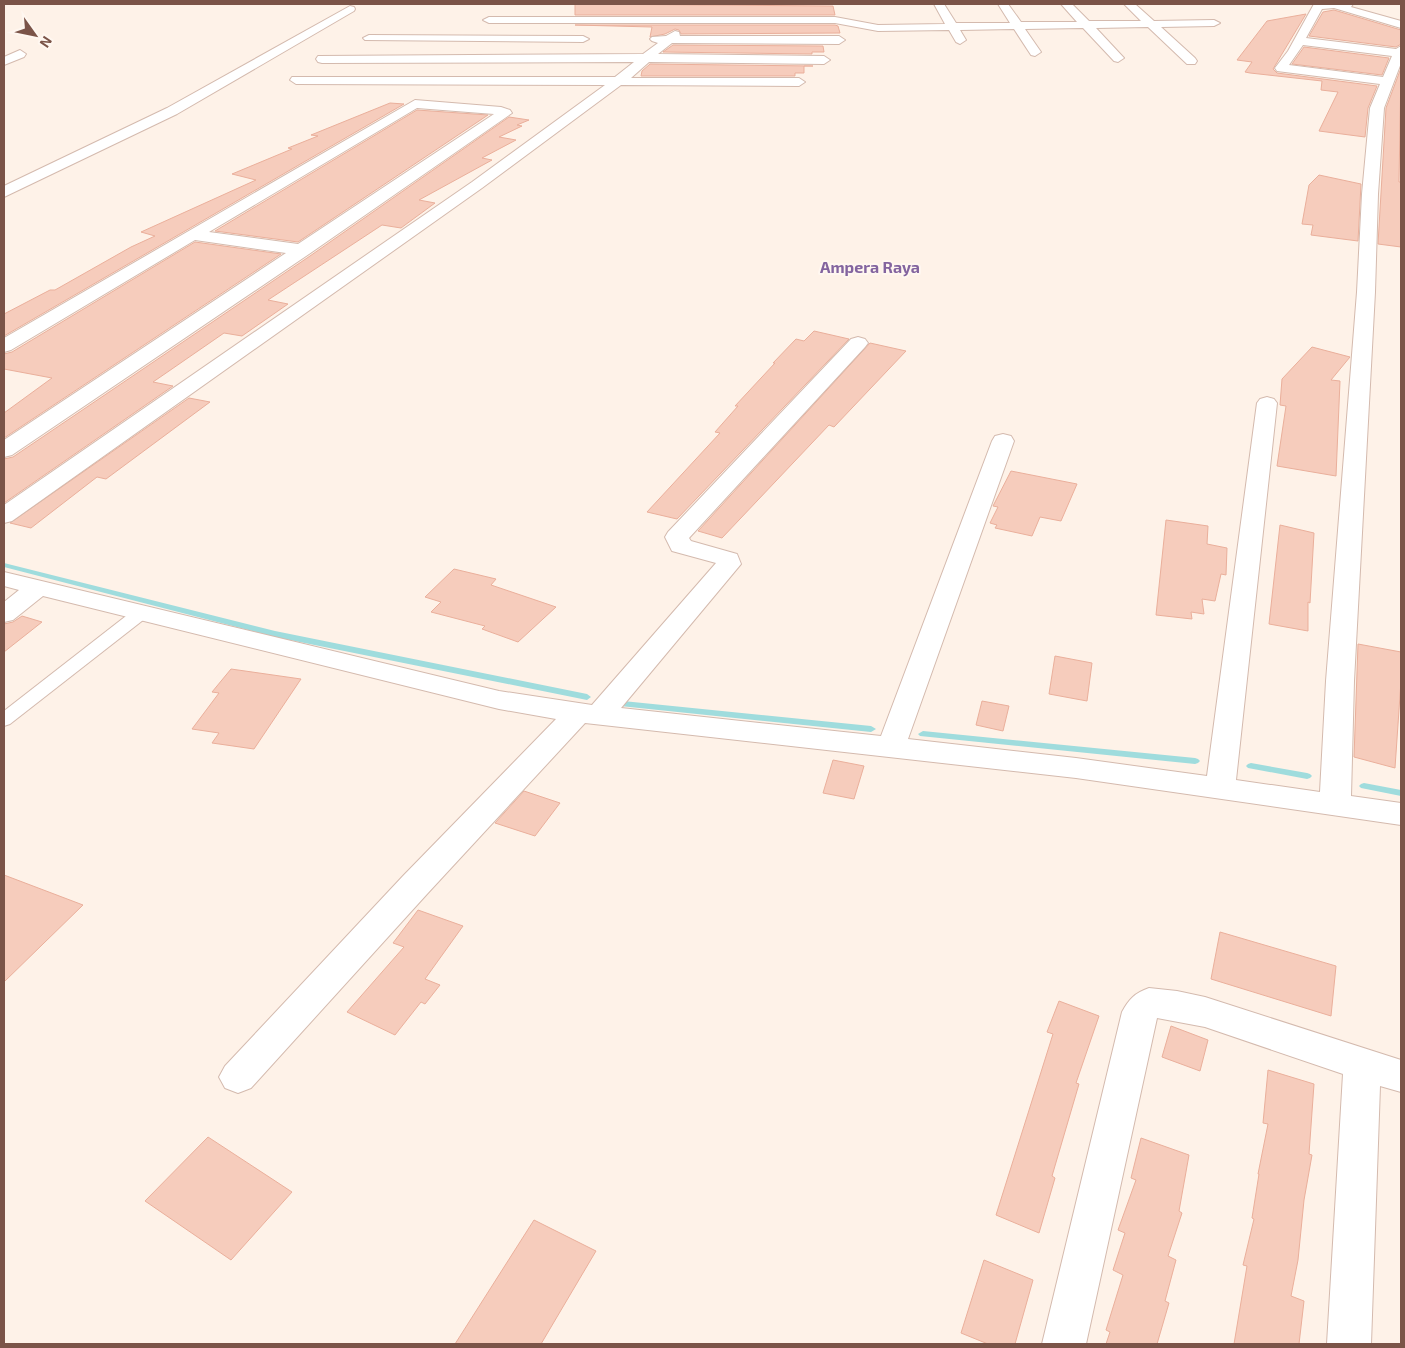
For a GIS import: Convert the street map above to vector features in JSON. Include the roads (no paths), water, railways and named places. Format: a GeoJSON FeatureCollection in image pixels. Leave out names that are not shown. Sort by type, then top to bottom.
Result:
{"type":"FeatureCollection","features":[{"type":"Feature","properties":{"kind":"street"},"geometry":{"type":"LineString","coordinates":[[1003,4],[1035,52]]}},
{"type":"Feature","properties":{"kind":"street"},"geometry":{"type":"LineString","coordinates":[[1066,4],[1118,58]]}},
{"type":"Feature","properties":{"kind":"street"},"geometry":{"type":"LineString","coordinates":[[1129,4],[1191,61]]}},
{"type":"Feature","properties":{"kind":"street"},"geometry":{"type":"LineString","coordinates":[[1330,4],[1401,25]]}},
{"type":"Feature","properties":{"kind":"street"},"geometry":{"type":"LineString","coordinates":[[1348,4],[1318,6],[1312,27],[1281,68],[1387,82]]}},
{"type":"Feature","properties":{"kind":"street"},"geometry":{"type":"LineString","coordinates":[[775,5],[778,20]]}},
{"type":"Feature","properties":{"kind":"street"},"geometry":{"type":"LineString","coordinates":[[832,6],[835,20]]}},
{"type":"Feature","properties":{"kind":"street"},"geometry":{"type":"LineString","coordinates":[[926,11],[941,7],[963,45]]}},
{"type":"Feature","properties":{"kind":"street"},"geometry":{"type":"LineString","coordinates":[[4,192],[172,111],[350,9]]}},
{"type":"Feature","properties":{"kind":"street"},"geometry":{"type":"LineString","coordinates":[[489,20],[524,16],[711,16],[778,20],[835,20],[878,28],[1214,23]]}},
{"type":"Feature","properties":{"kind":"street"},"geometry":{"type":"LineString","coordinates":[[4,516],[478,185],[620,80],[672,36]]}},
{"type":"Feature","properties":{"kind":"street"},"geometry":{"type":"LineString","coordinates":[[640,39],[672,36],[839,40]]}},
{"type":"Feature","properties":{"kind":"street"},"geometry":{"type":"LineString","coordinates":[[369,38],[592,39]]}},
{"type":"Feature","properties":{"kind":"street"},"geometry":{"type":"LineString","coordinates":[[1295,47],[1401,52]]}},
{"type":"Feature","properties":{"kind":"street"},"geometry":{"type":"LineString","coordinates":[[1295,47],[1367,62]]}},
{"type":"Feature","properties":{"kind":"street"},"geometry":{"type":"LineString","coordinates":[[1335,803],[1340,681],[1377,108],[1387,82],[1390,64],[1401,52]]}},
{"type":"Feature","properties":{"kind":"street"},"geometry":{"type":"LineString","coordinates":[[4,61],[20,54]]}},
{"type":"Feature","properties":{"kind":"street"},"geometry":{"type":"LineString","coordinates":[[322,58],[824,60]]}},
{"type":"Feature","properties":{"kind":"street"},"geometry":{"type":"LineString","coordinates":[[296,80],[799,82]]}},
{"type":"Feature","properties":{"kind":"street"},"geometry":{"type":"LineString","coordinates":[[4,346],[415,104],[506,113],[4,450]]}},
{"type":"Feature","properties":{"kind":"street"},"geometry":{"type":"LineString","coordinates":[[192,235],[303,250]]}},
{"type":"Feature","properties":{"kind":"street"},"geometry":{"type":"LineString","coordinates":[[238,1077],[422,878],[588,714],[729,564],[728,559],[681,546],[677,537],[858,343]]}},
{"type":"Feature","properties":{"kind":"street"},"geometry":{"type":"LineString","coordinates":[[1220,790],[1267,403]]}},
{"type":"Feature","properties":{"kind":"street"},"geometry":{"type":"LineString","coordinates":[[891,747],[1003,441]]}},
{"type":"Feature","properties":{"kind":"street"},"geometry":{"type":"LineString","coordinates":[[4,579],[499,700],[588,714],[1076,768],[1220,790],[1335,803],[1401,814]]}},
{"type":"Feature","properties":{"kind":"street"},"geometry":{"type":"LineString","coordinates":[[4,614],[38,588]]}},
{"type":"Feature","properties":{"kind":"street"},"geometry":{"type":"LineString","coordinates":[[1064,1344],[1140,1012],[1149,1003],[1170,1003],[1216,1016],[1362,1065],[1401,1076]]}},
{"type":"Feature","properties":{"kind":"street"},"geometry":{"type":"LineString","coordinates":[[1349,1344],[1362,1065]]}},
{"type":"Feature","properties":{"kind":"lane"},"geometry":{"type":"LineString","coordinates":[[4,720],[141,613]]}},
{"type":"Feature","properties":{"kind":"waterway"},"geometry":{"type":"LineString","coordinates":[[4,565],[275,634],[587,697]]}},
{"type":"Feature","properties":{"kind":"waterway"},"geometry":{"type":"LineString","coordinates":[[623,704],[871,729]]}},
{"type":"Feature","properties":{"kind":"waterway"},"geometry":{"type":"LineString","coordinates":[[923,734],[1195,761]]}},
{"type":"Feature","properties":{"kind":"waterway"},"geometry":{"type":"LineString","coordinates":[[1251,766],[1307,776]]}},
{"type":"Feature","properties":{"kind":"waterway"},"geometry":{"type":"LineString","coordinates":[[1364,786],[1401,793]]}},
{"type":"Feature","properties":{"kind":"district","name":"Ampera Raya"},"geometry":{"type":"Point","coordinates":[870,267]}}]}
